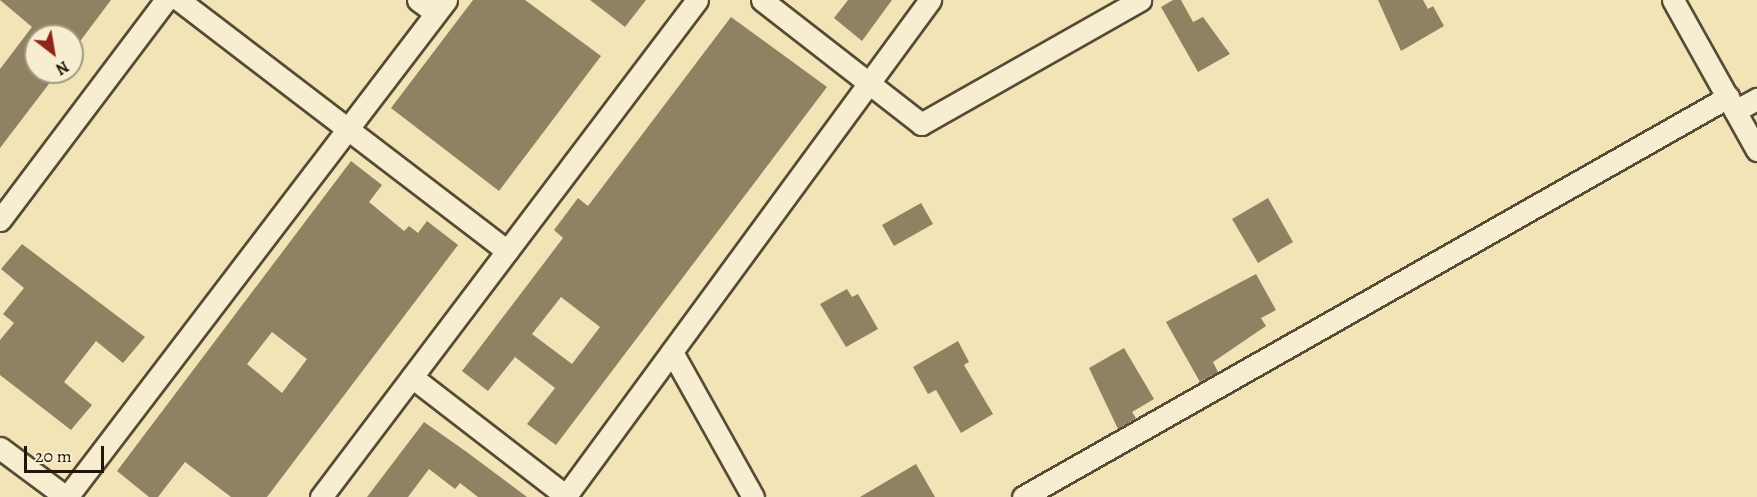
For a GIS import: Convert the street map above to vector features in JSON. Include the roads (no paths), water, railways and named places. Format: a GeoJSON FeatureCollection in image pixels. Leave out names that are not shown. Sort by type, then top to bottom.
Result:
{"type":"FeatureCollection","features":[{"type":"Feature","properties":{"kind":"street"},"geometry":{"type":"LineString","coordinates":[[0,220],[166,0]]}},
{"type":"Feature","properties":{"kind":"street"},"geometry":{"type":"LineString","coordinates":[[179,0],[349,127],[507,251]]}},
{"type":"Feature","properties":{"kind":"street"},"geometry":{"type":"LineString","coordinates":[[0,448],[66,497],[441,6],[418,0]]}},
{"type":"Feature","properties":{"kind":"street"},"geometry":{"type":"LineString","coordinates":[[321,497],[697,0]]}},
{"type":"Feature","properties":{"kind":"street"},"geometry":{"type":"LineString","coordinates":[[762,0],[921,124],[1140,0]]}},
{"type":"Feature","properties":{"kind":"street"},"geometry":{"type":"LineString","coordinates":[[412,377],[566,496],[930,0]]}},
{"type":"Feature","properties":{"kind":"street"},"geometry":{"type":"LineString","coordinates":[[1673,0],[1757,150]]}},
{"type":"Feature","properties":{"kind":"street"},"geometry":{"type":"LineString","coordinates":[[1023,497],[1732,104],[1757,99]]}},
{"type":"Feature","properties":{"kind":"street"},"geometry":{"type":"LineString","coordinates":[[672,352],[753,497]]}}]}
